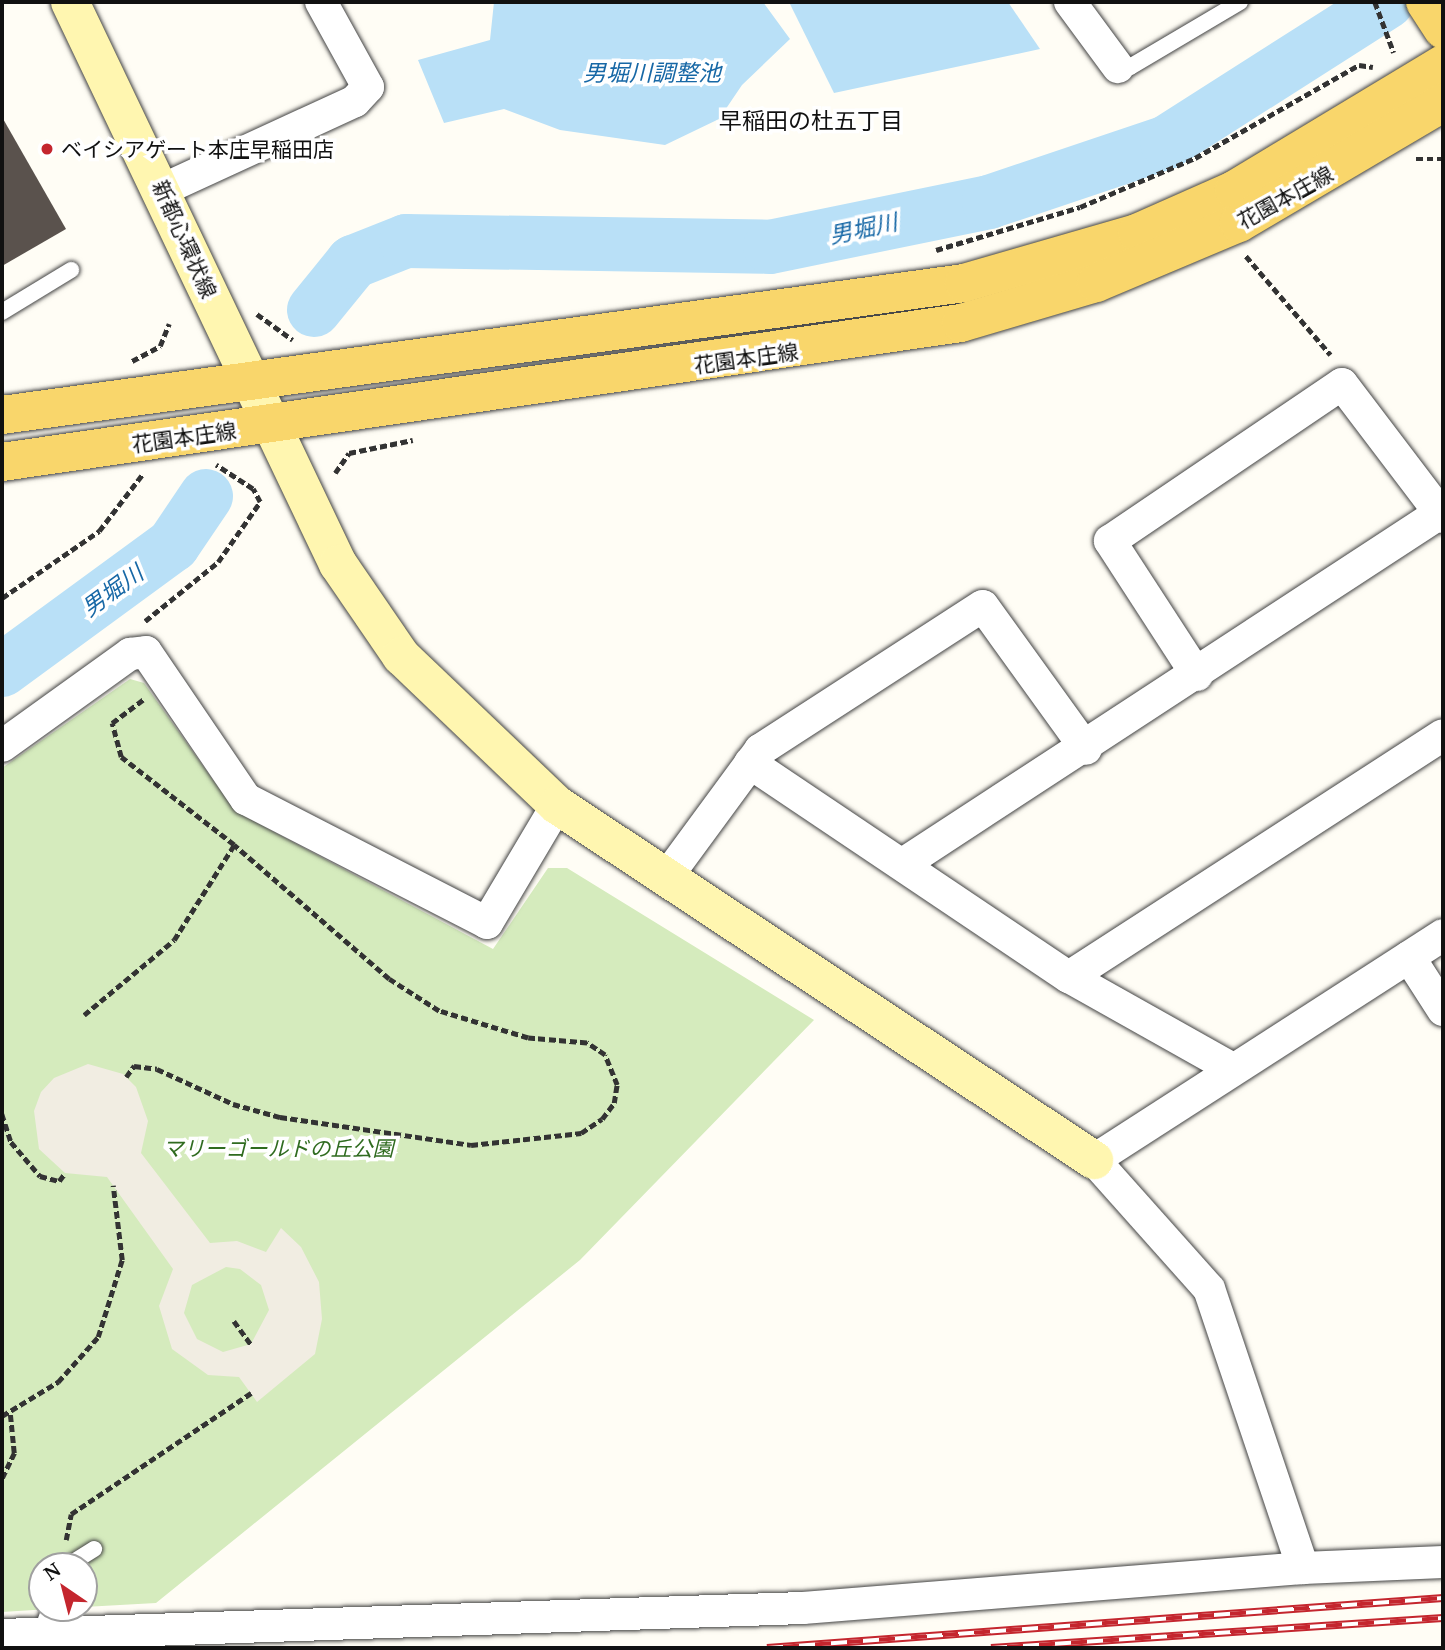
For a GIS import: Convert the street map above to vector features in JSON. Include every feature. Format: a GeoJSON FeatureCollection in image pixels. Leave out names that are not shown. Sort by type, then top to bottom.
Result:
{"type":"FeatureCollection","features":[{"type":"Feature","properties":{"kind":"main road","name":"花園本庄線"},"geometry":{"type":"LineString","coordinates":[[2,415],[247,372],[870,298],[1048,262],[1137,233],[1234,190],[1443,64]]}},
{"type":"Feature","properties":{"kind":"main road","name":"花園本庄線"},"geometry":{"type":"LineString","coordinates":[[2,462],[870,341],[1021,308],[1154,261],[1239,223],[1443,103]]}},
{"type":"Feature","properties":{"kind":"street","name":"新都心環状線"},"geometry":{"type":"LineString","coordinates":[[71,2],[164,189],[338,564],[401,656],[557,805],[1094,1160]]}},
{"type":"Feature","properties":{"kind":"street"},"geometry":{"type":"LineString","coordinates":[[164,189],[355,101],[368,88],[321,2]]}},
{"type":"Feature","properties":{"kind":"street"},"geometry":{"type":"LineString","coordinates":[[1070,2],[1118,66]]}},
{"type":"Feature","properties":{"kind":"street"},"geometry":{"type":"LineString","coordinates":[[903,864],[1086,749],[1442,515],[1342,384],[1110,541],[1197,675]]}},
{"type":"Feature","properties":{"kind":"street"},"geometry":{"type":"LineString","coordinates":[[666,878],[760,750],[984,606],[1086,749]]}},
{"type":"Feature","properties":{"kind":"street"},"geometry":{"type":"LineString","coordinates":[[2,746],[130,654],[146,652],[246,799],[487,923],[557,805]]}},
{"type":"Feature","properties":{"kind":"street"},"geometry":{"type":"LineString","coordinates":[[1069,977],[1443,735]]}},
{"type":"Feature","properties":{"kind":"street"},"geometry":{"type":"LineString","coordinates":[[750,763],[1069,977],[1233,1069]]}},
{"type":"Feature","properties":{"kind":"street"},"geometry":{"type":"LineString","coordinates":[[1303,1568],[1209,1289],[1094,1160],[1443,935]]}},
{"type":"Feature","properties":{"kind":"street"},"geometry":{"type":"LineString","coordinates":[[1409,957],[1443,1010]]}},
{"type":"Feature","properties":{"kind":"street"},"geometry":{"type":"LineString","coordinates":[[98,1620],[803,1608],[1303,1568],[1443,1562]]}},
{"type":"Feature","properties":{"kind":"street"},"geometry":{"type":"LineString","coordinates":[[2,1635],[43,1622]]}},
{"type":"Feature","properties":{"kind":"lane"},"geometry":{"type":"LineString","coordinates":[[1118,66],[1130,67],[1240,2]]}},
{"type":"Feature","properties":{"kind":"lane"},"geometry":{"type":"LineString","coordinates":[[2,312],[71,270]]}},
{"type":"Feature","properties":{"kind":"lane"},"geometry":{"type":"LineString","coordinates":[[89,1552],[94,1549]]}},
{"type":"Feature","properties":{"kind":"path"},"geometry":{"type":"LineString","coordinates":[[1375,2],[1396,60]]}},
{"type":"Feature","properties":{"kind":"path"},"geometry":{"type":"LineString","coordinates":[[923,254],[1080,207],[1195,158],[1359,65],[1387,69]]}},
{"type":"Feature","properties":{"kind":"path"},"geometry":{"type":"LineString","coordinates":[[1245,254],[1340,366],[1342,384]]}},
{"type":"Feature","properties":{"kind":"path"},"geometry":{"type":"LineString","coordinates":[[256,314],[304,347]]}},
{"type":"Feature","properties":{"kind":"path"},"geometry":{"type":"LineString","coordinates":[[335,473],[349,453]]}},
{"type":"Feature","properties":{"kind":"path"},"geometry":{"type":"LineString","coordinates":[[2,598],[99,531],[142,474]]}},
{"type":"Feature","properties":{"kind":"path"},"geometry":{"type":"LineString","coordinates":[[142,623],[218,562],[260,502]]}},
{"type":"Feature","properties":{"kind":"path"},"geometry":{"type":"LineString","coordinates":[[126,1077],[134,1066],[157,1069],[233,1104],[280,1117],[471,1145],[581,1133],[602,1119],[614,1103],[615,1070],[605,1055],[587,1043],[528,1038],[439,1011],[389,979],[234,845],[121,757],[112,723],[167,683]]}},
{"type":"Feature","properties":{"kind":"path"},"geometry":{"type":"LineString","coordinates":[[84,1015],[174,940],[234,845]]}},
{"type":"Feature","properties":{"kind":"path"},"geometry":{"type":"LineString","coordinates":[[2,1114],[11,1142],[40,1176],[59,1181],[65,1173]]}},
{"type":"Feature","properties":{"kind":"path"},"geometry":{"type":"LineString","coordinates":[[2,1416],[58,1382],[98,1336],[122,1260],[113,1186]]}},
{"type":"Feature","properties":{"kind":"path"},"geometry":{"type":"LineString","coordinates":[[234,1321],[251,1344]]}},
{"type":"Feature","properties":{"kind":"path"},"geometry":{"type":"LineString","coordinates":[[65,1541],[71,1514],[251,1393]]}},
{"type":"Feature","properties":{"kind":"path"},"geometry":{"type":"LineString","coordinates":[[2,1478],[14,1453],[10,1413]]}},
{"type":"Feature","properties":{"kind":"green space","name":"マリーゴールドの丘公園"},"geometry":{"type":"Polygon","coordinates":[[[130,679],[144,683],[235,811],[493,949],[548,868],[567,868],[814,1020],[580,1260],[156,1603],[98,1606],[98,1552],[28,1552],[28,1610],[2,1612],[2,768],[130,679]]]}},
{"type":"Feature","properties":{"kind":"shaded area"},"geometry":{"type":"Polygon","coordinates":[[[88,1064],[123,1074],[136,1087],[148,1121],[141,1153],[210,1243],[237,1241],[266,1252],[281,1228],[301,1247],[319,1282],[322,1319],[315,1354],[257,1402],[239,1377],[208,1375],[172,1349],[159,1306],[173,1269],[107,1177],[65,1173],[39,1149],[34,1111],[41,1092],[54,1078],[88,1064]],[[226,1267],[192,1285],[184,1313],[197,1339],[223,1352],[251,1344],[269,1310],[261,1285],[240,1269],[226,1267]]]}},
{"type":"Feature","properties":{"kind":"water","name":"男堀川調整池"},"geometry":{"type":"Polygon","coordinates":[[[494,2],[763,2],[790,39],[742,85],[719,119],[665,145],[560,130],[504,109],[444,123],[418,60],[490,40],[494,2]]]}},
{"type":"Feature","properties":{"kind":"water"},"geometry":{"type":"Polygon","coordinates":[[[789,2],[1008,2],[1040,49],[834,93],[789,2]]]}},
{"type":"Feature","properties":{"kind":"building"},"geometry":{"type":"Polygon","coordinates":[[[2,117],[66,229],[2,266],[2,117]]]}},
{"type":"Feature","properties":{"kind":"waterway","name":"男堀川"},"geometry":{"type":"LineString","coordinates":[[314,310],[353,262],[406,241],[770,247],[989,202],[1167,142],[1387,2]]}},
{"type":"Feature","properties":{"kind":"waterway","name":"男堀川"},"geometry":{"type":"LineString","coordinates":[[2,670],[173,545],[206,496]]}},
{"type":"Feature","properties":{"kind":"railway"},"geometry":{"type":"LineString","coordinates":[[767,1648],[1443,1598]]}},
{"type":"Feature","properties":{"kind":"railway"},"geometry":{"type":"LineString","coordinates":[[991,1648],[1443,1618]]}},
{"type":"Feature","properties":{"kind":"place","name":"ベイシアゲート本庄早稲田店"},"geometry":{"type":"Point","coordinates":[47,149]}},
{"type":"Feature","properties":{"kind":"district","name":"早稲田の杜五丁目"},"geometry":{"type":"Point","coordinates":[811,120]}}]}
